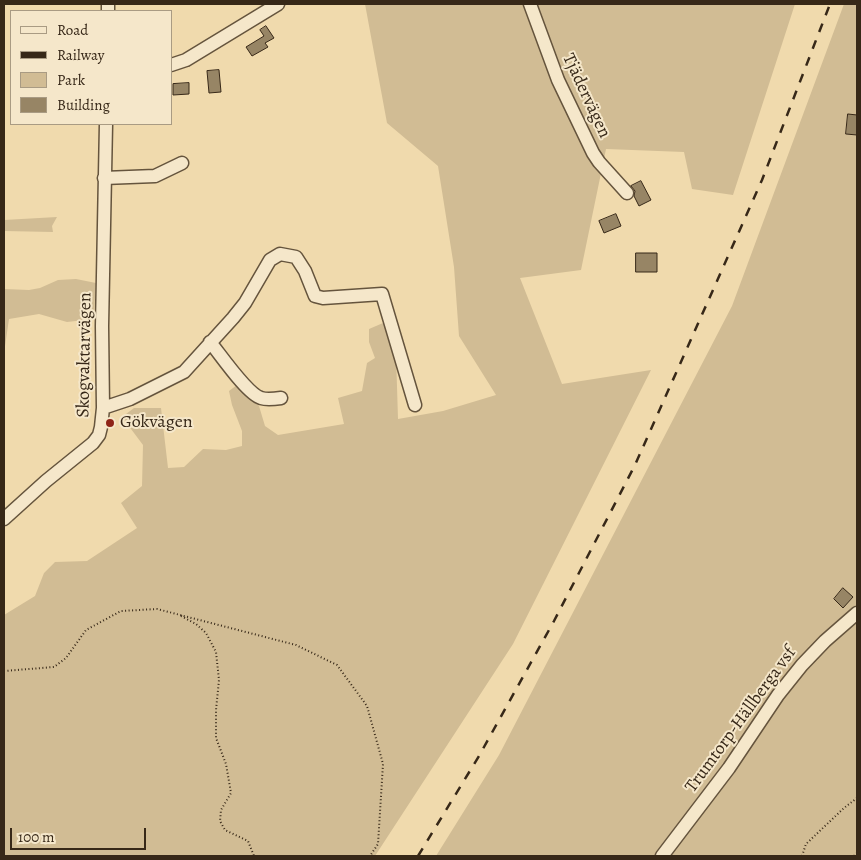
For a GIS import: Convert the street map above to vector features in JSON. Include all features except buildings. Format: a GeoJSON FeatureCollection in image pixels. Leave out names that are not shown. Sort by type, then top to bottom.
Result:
{"type":"FeatureCollection","features":[{"type":"Feature","properties":{"kind":"street"},"geometry":{"type":"LineString","coordinates":[[172,65],[186,60],[278,4]]}},
{"type":"Feature","properties":{"kind":"street","name":"Tjädervägen"},"geometry":{"type":"LineString","coordinates":[[530,4],[558,80],[589,145],[599,162],[628,193]]}},
{"type":"Feature","properties":{"kind":"street","name":"Skogvaktarvägen"},"geometry":{"type":"LineString","coordinates":[[4,519],[46,481],[93,443],[99,435],[103,408],[102,326],[106,125]]}},
{"type":"Feature","properties":{"kind":"street"},"geometry":{"type":"LineString","coordinates":[[104,178],[154,176],[163,174],[182,163]]}},
{"type":"Feature","properties":{"kind":"street"},"geometry":{"type":"LineString","coordinates":[[103,408],[130,399],[184,372],[245,303],[270,260],[280,254],[296,257],[305,271],[315,296],[323,298],[382,294],[415,405]]}},
{"type":"Feature","properties":{"kind":"street"},"geometry":{"type":"LineString","coordinates":[[210,342],[250,392],[260,398],[269,400],[281,398]]}},
{"type":"Feature","properties":{"kind":"street","name":"Trumtorp-Hällberga vsf"},"geometry":{"type":"LineString","coordinates":[[662,856],[802,664],[857,613]]}},
{"type":"Feature","properties":{"kind":"path"},"geometry":{"type":"LineString","coordinates":[[4,671],[54,667],[66,658],[86,630],[121,612],[157,609],[296,645],[337,665],[367,706],[384,764],[378,844],[370,856]]}},
{"type":"Feature","properties":{"kind":"path"},"geometry":{"type":"LineString","coordinates":[[178,614],[196,624],[206,633],[216,652],[219,680],[216,738],[226,764],[230,793],[221,810],[220,821],[225,830],[248,841],[254,856]]}},
{"type":"Feature","properties":{"kind":"path"},"geometry":{"type":"LineString","coordinates":[[802,856],[806,844],[857,798]]}},
{"type":"Feature","properties":{"kind":"path"},"geometry":{"type":"LineString","coordinates":[[854,856],[857,852]]}},
{"type":"Feature","properties":{"kind":"green space"},"geometry":{"type":"Polygon","coordinates":[[[365,4],[795,4],[733,195],[692,189],[684,152],[606,149],[581,270],[520,278],[562,384],[651,370],[513,644],[375,856],[4,856],[4,615],[35,596],[44,573],[55,562],[87,561],[137,528],[121,503],[142,486],[143,445],[122,417],[134,408],[161,408],[168,468],[184,467],[203,449],[226,450],[242,446],[242,431],[229,391],[237,385],[247,397],[259,406],[265,426],[278,435],[344,424],[338,398],[362,391],[367,363],[375,358],[369,342],[369,329],[383,323],[387,324],[396,354],[398,419],[443,411],[496,395],[459,336],[454,267],[438,166],[387,123],[365,4]]]}},
{"type":"Feature","properties":{"kind":"green space"},"geometry":{"type":"Polygon","coordinates":[[[844,4],[857,4],[857,856],[436,856],[499,755],[732,306],[844,4]]]}},
{"type":"Feature","properties":{"kind":"green space"},"geometry":{"type":"Polygon","coordinates":[[[57,217],[52,226],[53,232],[4,231],[4,220],[57,217]]]}},
{"type":"Feature","properties":{"kind":"green space"},"geometry":{"type":"Polygon","coordinates":[[[76,279],[96,283],[94,311],[84,320],[67,322],[39,314],[9,319],[4,353],[4,289],[29,290],[40,288],[58,280],[76,279]]]}},
{"type":"Feature","properties":{"kind":"railway"},"geometry":{"type":"LineString","coordinates":[[418,856],[479,756],[554,621],[635,465],[762,180],[830,4]]}},
{"type":"Feature","properties":{"kind":"place","name":"Gökvägen"},"geometry":{"type":"Point","coordinates":[110,423]}}]}
